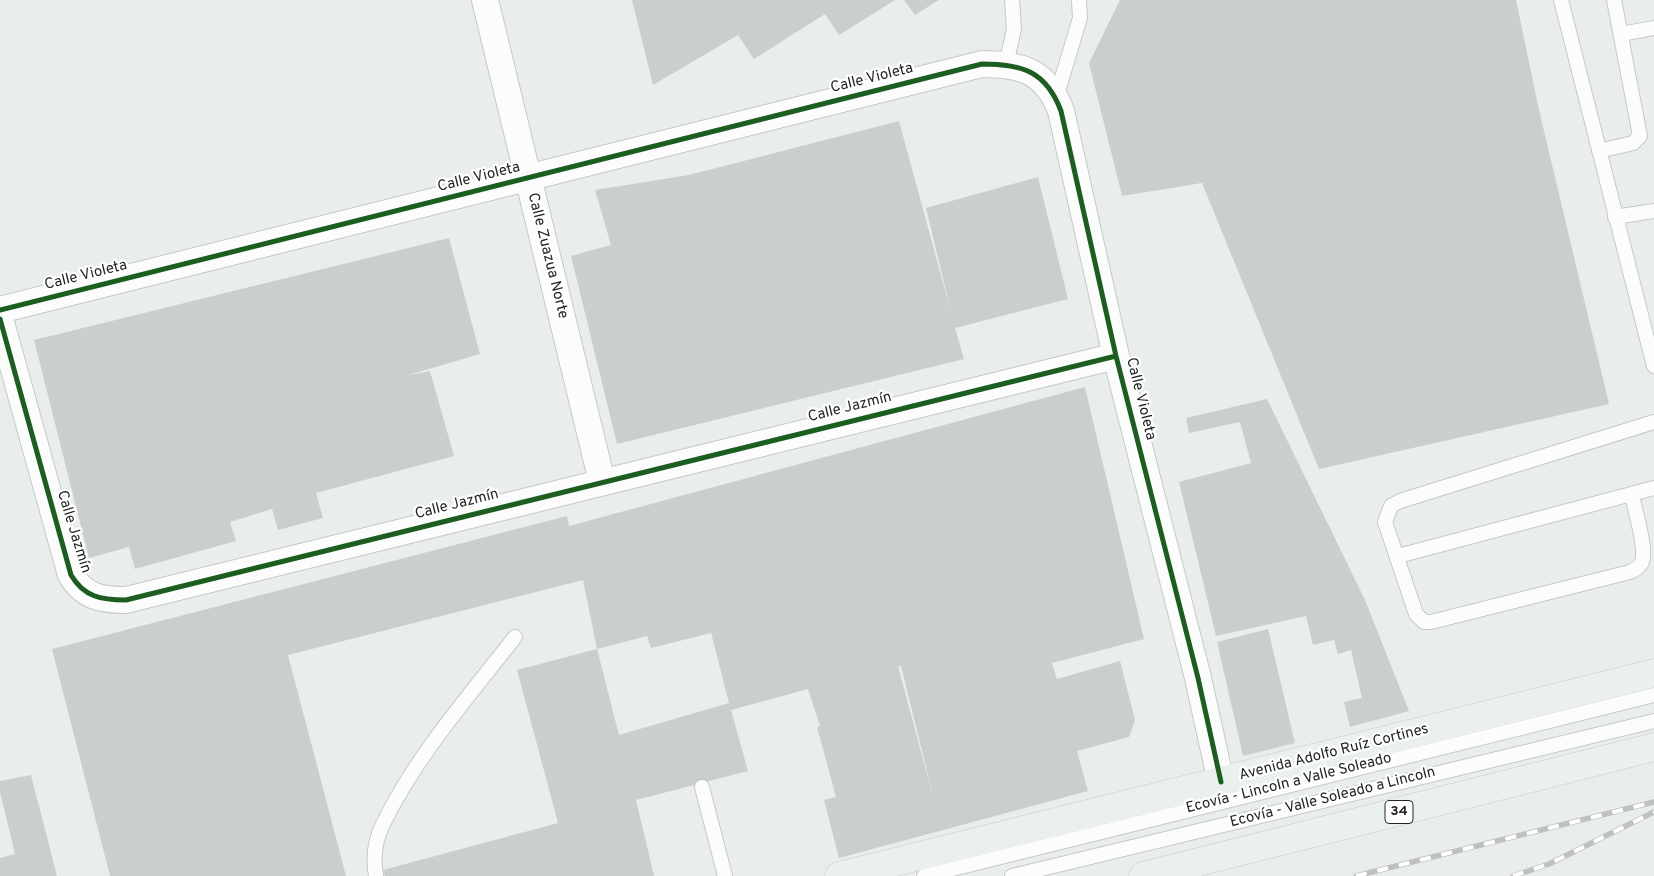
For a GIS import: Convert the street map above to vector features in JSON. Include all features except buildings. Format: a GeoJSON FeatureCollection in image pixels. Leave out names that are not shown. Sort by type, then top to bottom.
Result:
{"type":"FeatureCollection","features":[{"type":"Feature","properties":{"kind":"main road","name":"Avenida Adolfo Ruíz Cortines"},"geometry":{"type":"LineString","coordinates":[[839,876],[1654,673]]}},
{"type":"Feature","properties":{"kind":"main road","name":"34"},"geometry":{"type":"LineString","coordinates":[[1143,876],[1654,747]]}},
{"type":"Feature","properties":{"kind":"street","name":"Calle Zuazua Norte"},"geometry":{"type":"LineString","coordinates":[[485,0],[602,482]]}},
{"type":"Feature","properties":{"kind":"street","name":"Calle Violeta"},"geometry":{"type":"LineString","coordinates":[[0,310],[982,64],[1006,64],[1028,70],[1044,82],[1056,98],[1116,356],[1198,678],[1222,782]]}},
{"type":"Feature","properties":{"kind":"street","name":"Calle Jazmín"},"geometry":{"type":"LineString","coordinates":[[0,319],[70,575],[78,587],[95,597],[126,600],[1116,356]]}},
{"type":"Feature","properties":{"kind":"lane"},"geometry":{"type":"LineString","coordinates":[[1006,64],[1014,29],[1012,0]]}},
{"type":"Feature","properties":{"kind":"lane"},"geometry":{"type":"LineString","coordinates":[[1056,98],[1080,18],[1079,0]]}},
{"type":"Feature","properties":{"kind":"lane"},"geometry":{"type":"LineString","coordinates":[[1561,0],[1654,366]]}},
{"type":"Feature","properties":{"kind":"lane"},"geometry":{"type":"LineString","coordinates":[[1599,151],[1633,143],[1640,136],[1614,0]]}},
{"type":"Feature","properties":{"kind":"lane"},"geometry":{"type":"LineString","coordinates":[[1621,34],[1654,28]]}},
{"type":"Feature","properties":{"kind":"lane"},"geometry":{"type":"LineString","coordinates":[[1615,217],[1654,211]]}},
{"type":"Feature","properties":{"kind":"lane"},"geometry":{"type":"LineString","coordinates":[[1632,495],[1643,551],[1642,561],[1638,568],[1630,572],[1431,622],[1424,622],[1416,614],[1385,522],[1387,512],[1400,501],[1654,422]]}},
{"type":"Feature","properties":{"kind":"lane"},"geometry":{"type":"LineString","coordinates":[[1398,556],[1654,488]]}},
{"type":"Feature","properties":{"kind":"lane"},"geometry":{"type":"LineString","coordinates":[[376,876],[374,862],[383,825],[437,736],[515,637]]}},
{"type":"Feature","properties":{"kind":"lane","name":"Ecovía - Lincoln a Valle Soleado"},"geometry":{"type":"LineString","coordinates":[[924,876],[1654,695]]}},
{"type":"Feature","properties":{"kind":"lane","name":"Ecovía - Valle Soleado a Lincoln"},"geometry":{"type":"LineString","coordinates":[[1012,876],[1654,721]]}},
{"type":"Feature","properties":{"kind":"lane"},"geometry":{"type":"LineString","coordinates":[[702,787],[725,876]]}},
{"type":"Feature","properties":{"kind":"railway"},"geometry":{"type":"LineString","coordinates":[[1356,876],[1654,802]]}},
{"type":"Feature","properties":{"kind":"railway"},"geometry":{"type":"LineString","coordinates":[[1513,876],[1549,864],[1654,812]]}},
{"type":"Feature","properties":{"kind":"cycle path"},"geometry":{"type":"LineString","coordinates":[[0,310],[982,64],[1021,68],[1031,72],[1048,87],[1061,111],[1116,356],[1198,678],[1221,782]]}},
{"type":"Feature","properties":{"kind":"cycle path"},"geometry":{"type":"LineString","coordinates":[[0,319],[71,575],[88,593],[101,598],[117,600],[126,600],[1116,356]]}}]}
